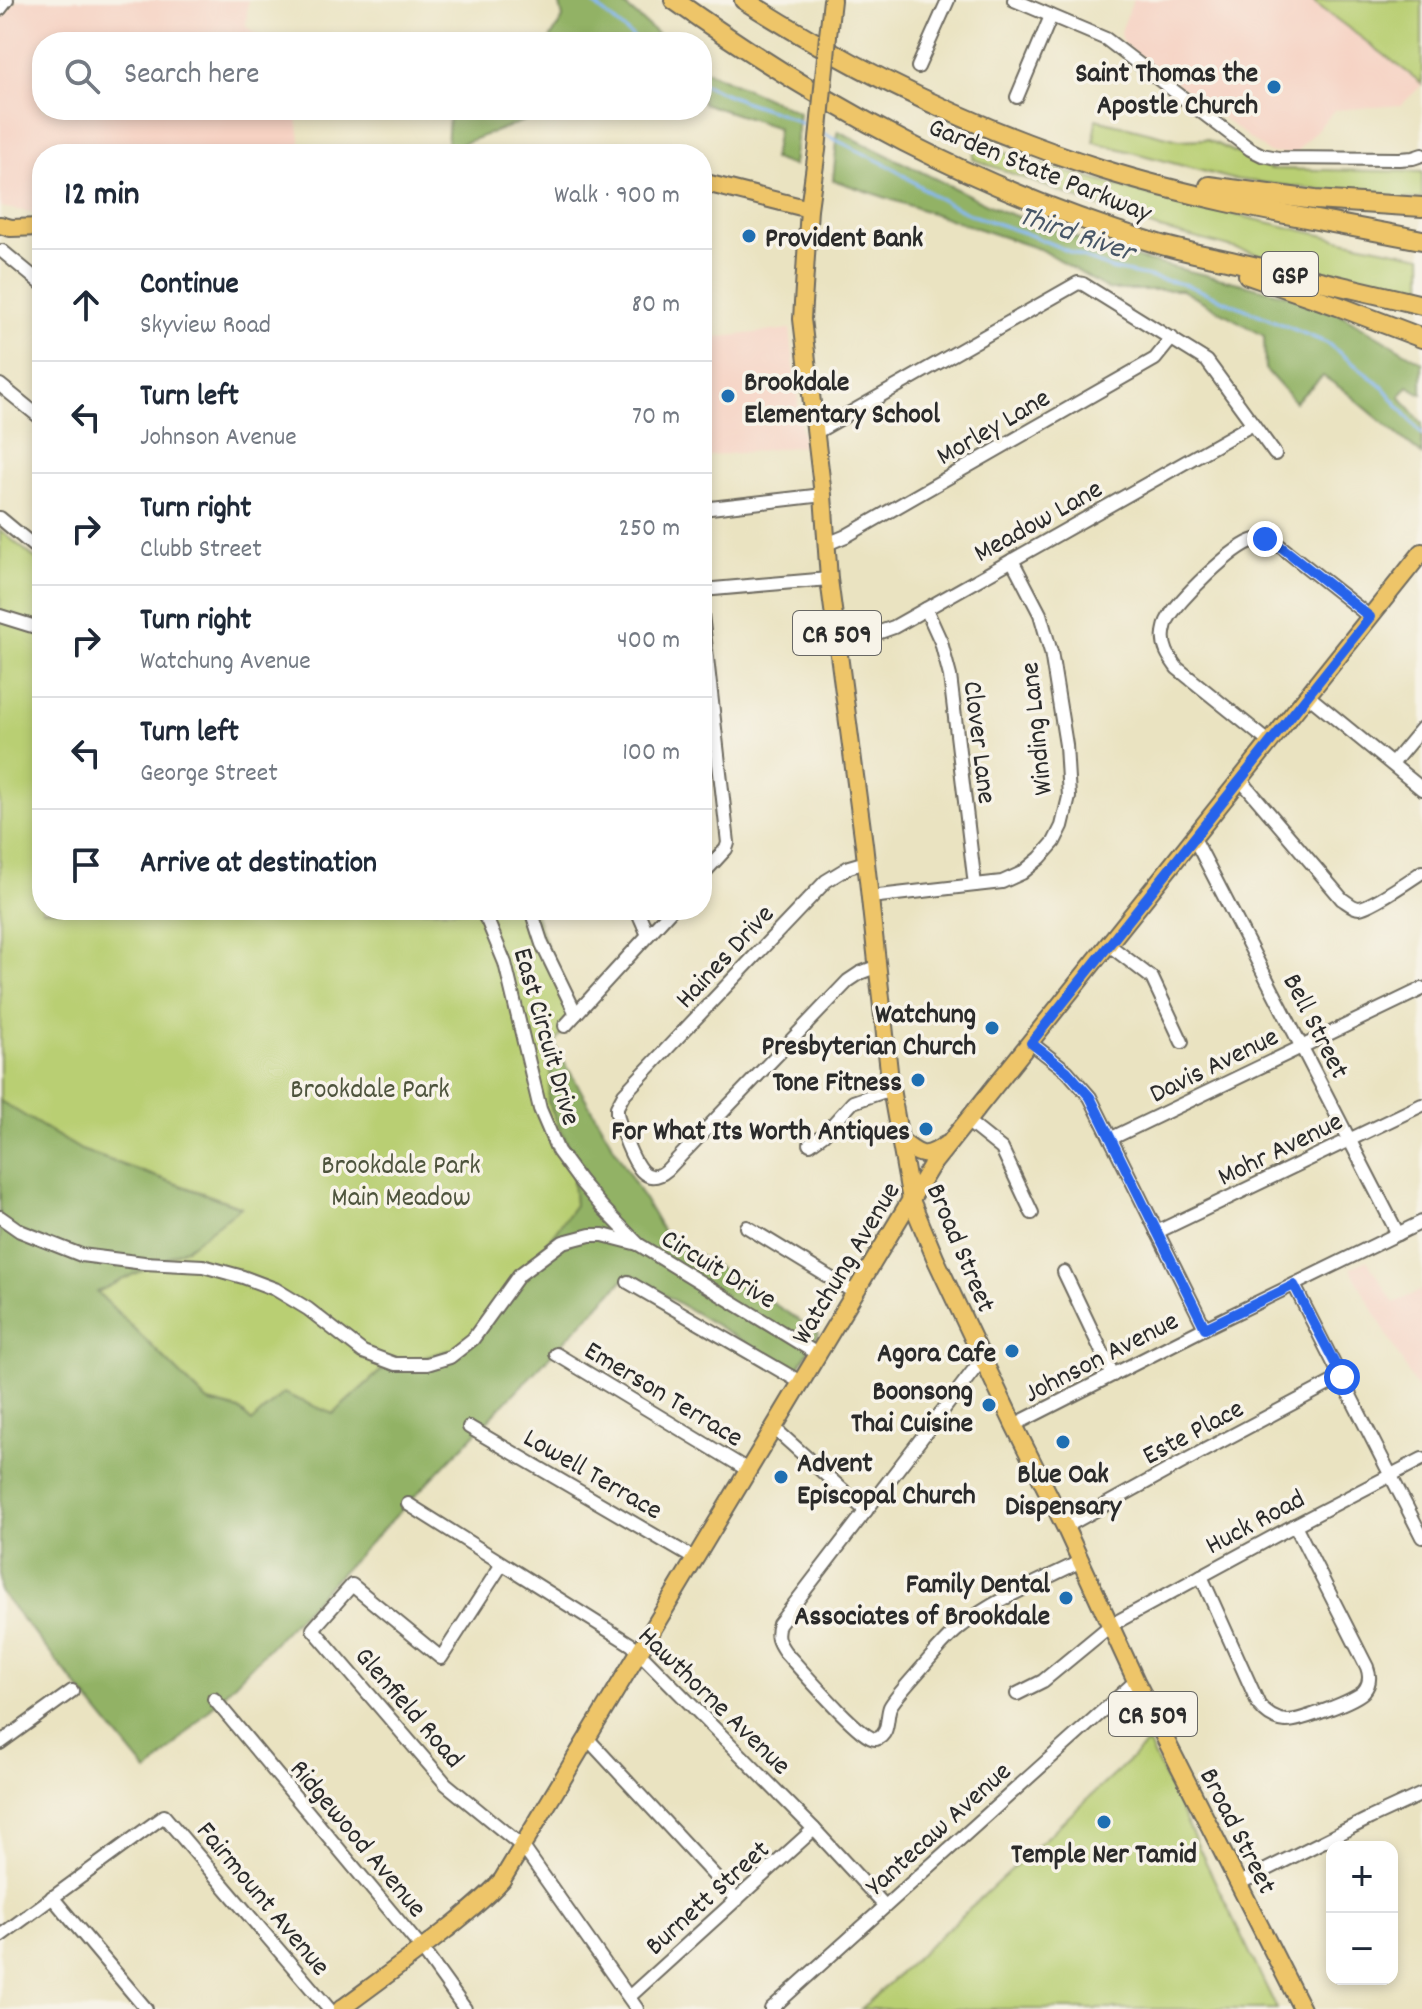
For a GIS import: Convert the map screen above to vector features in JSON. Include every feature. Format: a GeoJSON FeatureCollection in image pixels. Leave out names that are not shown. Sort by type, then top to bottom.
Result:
{"type":"FeatureCollection","features":[{"type":"Feature","properties":{"kind":"highway","name":"Garden State Parkway"},"geometry":{"type":"LineString","coordinates":[[674,0],[743,49],[852,116],[979,179],[1048,207],[1159,244],[1422,305]]}},
{"type":"Feature","properties":{"kind":"highway","name":"Garden State Parkway"},"geometry":{"type":"LineString","coordinates":[[744,0],[859,68],[975,124],[1040,149],[1104,170],[1233,203],[1422,240]]}},
{"type":"Feature","properties":{"kind":"highway"},"geometry":{"type":"LineString","coordinates":[[1104,170],[1315,200],[1422,207]]}},
{"type":"Feature","properties":{"kind":"highway"},"geometry":{"type":"LineString","coordinates":[[1159,244],[1422,338]]}},
{"type":"Feature","properties":{"kind":"main road","name":"Broad Street"},"geometry":{"type":"LineString","coordinates":[[832,0],[809,209],[802,319],[823,495],[829,579],[866,862],[891,1089],[911,1200],[1136,1681],[1302,2009]]}},
{"type":"Feature","properties":{"kind":"main road"},"geometry":{"type":"LineString","coordinates":[[712,185],[809,209]]}},
{"type":"Feature","properties":{"kind":"main road"},"geometry":{"type":"LineString","coordinates":[[5,226],[32,227]]}},
{"type":"Feature","properties":{"kind":"main road","name":"Watchung Avenue"},"geometry":{"type":"LineString","coordinates":[[341,2009],[422,1949],[488,1896],[502,1880],[931,1166],[1422,552]]}},
{"type":"Feature","properties":{"kind":"main road"},"geometry":{"type":"LineString","coordinates":[[900,1140],[920,1155],[931,1155],[950,1142]]}},
{"type":"Feature","properties":{"kind":"street"},"geometry":{"type":"LineString","coordinates":[[0,9],[7,0]]}},
{"type":"Feature","properties":{"kind":"street"},"geometry":{"type":"LineString","coordinates":[[918,67],[948,0]]}},
{"type":"Feature","properties":{"kind":"street"},"geometry":{"type":"LineString","coordinates":[[1014,0],[1106,39],[1262,155],[1278,158],[1399,159],[1422,155]]}},
{"type":"Feature","properties":{"kind":"street"},"geometry":{"type":"LineString","coordinates":[[1017,97],[1051,16]]}},
{"type":"Feature","properties":{"kind":"street"},"geometry":{"type":"LineString","coordinates":[[5,226],[1,254],[32,277]]}},
{"type":"Feature","properties":{"kind":"street"},"geometry":{"type":"LineString","coordinates":[[815,433],[1078,283],[1207,361],[1275,454]]}},
{"type":"Feature","properties":{"kind":"street","name":"Morley Lane"},"geometry":{"type":"LineString","coordinates":[[827,544],[1155,359],[1172,338]]}},
{"type":"Feature","properties":{"kind":"street"},"geometry":{"type":"LineString","coordinates":[[0,385],[32,411]]}},
{"type":"Feature","properties":{"kind":"street","name":"Meadow Lane"},"geometry":{"type":"LineString","coordinates":[[838,640],[879,633],[926,609],[1253,424]]}},
{"type":"Feature","properties":{"kind":"street"},"geometry":{"type":"LineString","coordinates":[[712,508],[823,495]]}},
{"type":"Feature","properties":{"kind":"street"},"geometry":{"type":"LineString","coordinates":[[0,518],[32,545]]}},
{"type":"Feature","properties":{"kind":"street"},"geometry":{"type":"LineString","coordinates":[[1269,742],[1177,668],[1167,654],[1163,637],[1166,622],[1193,587],[1238,549],[1254,540],[1265,539],[1280,546],[1370,617]]}},
{"type":"Feature","properties":{"kind":"street","name":"Winding Lane"},"geometry":{"type":"LineString","coordinates":[[870,897],[1002,882],[1022,873],[1040,858],[1054,842],[1062,826],[1069,797],[1066,745],[1051,652],[1040,614],[1012,560]]}},
{"type":"Feature","properties":{"kind":"street"},"geometry":{"type":"LineString","coordinates":[[712,589],[829,579]]}},
{"type":"Feature","properties":{"kind":"street","name":"Clover Lane"},"geometry":{"type":"LineString","coordinates":[[926,609],[941,642],[950,676],[975,885]]}},
{"type":"Feature","properties":{"kind":"street"},"geometry":{"type":"LineString","coordinates":[[0,616],[32,626]]}},
{"type":"Feature","properties":{"kind":"street"},"geometry":{"type":"LineString","coordinates":[[1307,695],[1422,789]]}},
{"type":"Feature","properties":{"kind":"street"},"geometry":{"type":"LineString","coordinates":[[712,702],[728,843],[712,864]]}},
{"type":"Feature","properties":{"kind":"street"},"geometry":{"type":"LineString","coordinates":[[1392,764],[1422,728]]}},
{"type":"Feature","properties":{"kind":"street"},"geometry":{"type":"LineString","coordinates":[[1240,779],[1342,899],[1352,906],[1360,908],[1370,904],[1422,872]]}},
{"type":"Feature","properties":{"kind":"street","name":"Bell Street"},"geometry":{"type":"LineString","coordinates":[[1194,838],[1398,1234]]}},
{"type":"Feature","properties":{"kind":"street","name":"Haines Drive"},"geometry":{"type":"LineString","coordinates":[[866,862],[849,867],[826,881],[624,1094],[617,1107],[618,1120],[633,1160],[642,1172],[657,1176],[667,1170],[848,981],[878,966]]}},
{"type":"Feature","properties":{"kind":"street","name":"East Circuit Drive"},"geometry":{"type":"LineString","coordinates":[[487,920],[505,963],[540,1109],[558,1151],[603,1208],[638,1244]]}},
{"type":"Feature","properties":{"kind":"street"},"geometry":{"type":"LineString","coordinates":[[534,920],[542,944],[576,1014]]}},
{"type":"Feature","properties":{"kind":"street"},"geometry":{"type":"LineString","coordinates":[[641,920],[648,935]]}},
{"type":"Feature","properties":{"kind":"street"},"geometry":{"type":"LineString","coordinates":[[565,1026],[662,920]]}},
{"type":"Feature","properties":{"kind":"street"},"geometry":{"type":"LineString","coordinates":[[1109,945],[1152,978],[1182,1042]]}},
{"type":"Feature","properties":{"kind":"street","name":"Davis Avenue"},"geometry":{"type":"LineString","coordinates":[[1112,1138],[1422,989]]}},
{"type":"Feature","properties":{"kind":"street"},"geometry":{"type":"LineString","coordinates":[[1031,1043],[1080,1084],[1099,1112],[1205,1328]]}},
{"type":"Feature","properties":{"kind":"street"},"geometry":{"type":"LineString","coordinates":[[810,1144],[824,1134],[853,1102],[891,1089]]}},
{"type":"Feature","properties":{"kind":"street","name":"Mohr Avenue"},"geometry":{"type":"LineString","coordinates":[[1157,1232],[1422,1105]]}},
{"type":"Feature","properties":{"kind":"street"},"geometry":{"type":"LineString","coordinates":[[967,1121],[1002,1149],[1032,1213]]}},
{"type":"Feature","properties":{"kind":"street"},"geometry":{"type":"LineString","coordinates":[[0,1217],[20,1231],[81,1255],[203,1266],[243,1277],[275,1289],[308,1309],[363,1352],[395,1364],[427,1364],[450,1357],[473,1339],[519,1275],[563,1242],[603,1235],[638,1244]]}},
{"type":"Feature","properties":{"kind":"street","name":"Johnson Avenue"},"geometry":{"type":"LineString","coordinates":[[1014,1425],[1422,1222]]}},
{"type":"Feature","properties":{"kind":"street"},"geometry":{"type":"LineString","coordinates":[[747,1227],[855,1293]]}},
{"type":"Feature","properties":{"kind":"street","name":"Circuit Drive"},"geometry":{"type":"LineString","coordinates":[[638,1244],[819,1355]]}},
{"type":"Feature","properties":{"kind":"street"},"geometry":{"type":"LineString","coordinates":[[1064,1272],[1113,1375]]}},
{"type":"Feature","properties":{"kind":"street"},"geometry":{"type":"LineString","coordinates":[[628,1282],[802,1383]]}},
{"type":"Feature","properties":{"kind":"street"},"geometry":{"type":"LineString","coordinates":[[1294,1285],[1422,1537]]}},
{"type":"Feature","properties":{"kind":"street","name":"Emerson Terrace"},"geometry":{"type":"LineString","coordinates":[[556,1354],[748,1472]]}},
{"type":"Feature","properties":{"kind":"street"},"geometry":{"type":"LineString","coordinates":[[983,1358],[779,1624],[777,1641],[864,1736],[877,1739],[887,1727],[890,1708],[963,1624],[1081,1561]]}},
{"type":"Feature","properties":{"kind":"street","name":"Este Place"},"geometry":{"type":"LineString","coordinates":[[1065,1527],[1342,1377]]}},
{"type":"Feature","properties":{"kind":"street","name":"Lowell Terrace"},"geometry":{"type":"LineString","coordinates":[[469,1427],[695,1559]]}},
{"type":"Feature","properties":{"kind":"street"},"geometry":{"type":"LineString","coordinates":[[775,1429],[866,1511]]}},
{"type":"Feature","properties":{"kind":"street","name":"Huck Road"},"geometry":{"type":"LineString","coordinates":[[1017,1694],[1043,1681],[1111,1625],[1422,1459]]}},
{"type":"Feature","properties":{"kind":"street","name":"Hawthorne Avenue"},"geometry":{"type":"LineString","coordinates":[[408,1504],[640,1651],[885,1906]]}},
{"type":"Feature","properties":{"kind":"street"},"geometry":{"type":"LineString","coordinates":[[1201,1576],[1264,1711],[1284,1721],[1299,1720],[1357,1698],[1363,1694],[1369,1681],[1367,1667],[1295,1525]]}},
{"type":"Feature","properties":{"kind":"street","name":"Glenfield Road"},"geometry":{"type":"LineString","coordinates":[[502,1564],[441,1658],[352,1585],[313,1629],[446,1784],[523,1847]]}},
{"type":"Feature","properties":{"kind":"street","name":"Yantecaw Avenue"},"geometry":{"type":"LineString","coordinates":[[771,2009],[1136,1681]]}},
{"type":"Feature","properties":{"kind":"street"},"geometry":{"type":"LineString","coordinates":[[0,1743],[72,1691]]}},
{"type":"Feature","properties":{"kind":"street","name":"Ridgewood Avenue"},"geometry":{"type":"LineString","coordinates":[[214,1699],[422,1949],[465,2009]]}},
{"type":"Feature","properties":{"kind":"street"},"geometry":{"type":"LineString","coordinates":[[587,1738],[737,1900]]}},
{"type":"Feature","properties":{"kind":"street"},"geometry":{"type":"LineString","coordinates":[[1238,1884],[1422,1794]]}},
{"type":"Feature","properties":{"kind":"street","name":"Fairmount Avenue"},"geometry":{"type":"LineString","coordinates":[[52,1897],[164,1816],[329,2009]]}},
{"type":"Feature","properties":{"kind":"street","name":"Burnett Street"},"geometry":{"type":"LineString","coordinates":[[629,1997],[814,1829]]}},
{"type":"Feature","properties":{"kind":"street"},"geometry":{"type":"LineString","coordinates":[[523,1847],[637,2009]]}},
{"type":"Feature","properties":{"kind":"street"},"geometry":{"type":"LineString","coordinates":[[0,1936],[52,1897],[146,2009]]}},
{"type":"Feature","properties":{"kind":"shaded area"},"geometry":{"type":"Polygon","coordinates":[[[17,0],[248,0],[246,26],[253,32],[32,32],[32,120],[297,120],[301,144],[32,144],[32,212],[0,207],[0,22],[17,0]]]}},
{"type":"Feature","properties":{"kind":"shaded area"},"geometry":{"type":"Polygon","coordinates":[[[1133,0],[1311,0],[1422,85],[1401,105],[1335,110],[1294,154],[1269,153],[1123,43],[1120,34],[1133,0]]]}},
{"type":"Feature","properties":{"kind":"shaded area","name":"Brookdale Elementary School"},"geometry":{"type":"Polygon","coordinates":[[[790,329],[803,446],[712,456],[712,338],[790,329]]]}},
{"type":"Feature","properties":{"kind":"shaded area"},"geometry":{"type":"Polygon","coordinates":[[[1367,1260],[1394,1303],[1422,1290],[1422,1398],[1350,1268],[1367,1260]]]}},
{"type":"Feature","properties":{"kind":"green space"},"geometry":{"type":"Polygon","coordinates":[[[559,0],[618,0],[655,32],[554,32],[563,18],[559,0]]]}},
{"type":"Feature","properties":{"kind":"green space"},"geometry":{"type":"Polygon","coordinates":[[[1311,0],[1422,0],[1422,84],[1415,78],[1311,0]]]}},
{"type":"Feature","properties":{"kind":"green space"},"geometry":{"type":"Polygon","coordinates":[[[712,73],[799,112],[793,166],[773,159],[778,128],[712,106],[712,73]]]}},
{"type":"Feature","properties":{"kind":"green space"},"geometry":{"type":"Polygon","coordinates":[[[1096,119],[1179,140],[1206,139],[1271,169],[1422,172],[1422,199],[1397,199],[1232,179],[1094,142],[1096,119]]]}},
{"type":"Feature","properties":{"kind":"green space"},"geometry":{"type":"Polygon","coordinates":[[[449,120],[525,120],[461,144],[447,144],[449,120]]]}},
{"type":"Feature","properties":{"kind":"green space"},"geometry":{"type":"Polygon","coordinates":[[[838,131],[999,210],[1127,256],[1321,303],[1422,362],[1422,394],[1408,386],[1400,396],[1422,423],[1422,455],[1323,376],[1295,402],[1265,369],[1264,336],[1182,290],[1109,290],[1042,250],[833,180],[838,131]]]}},
{"type":"Feature","properties":{"kind":"green space"},"geometry":{"type":"Polygon","coordinates":[[[976,141],[1026,161],[1147,194],[1422,256],[1422,293],[1156,228],[973,159],[976,141]]]}},
{"type":"Feature","properties":{"kind":"green space","name":"Brookdale Park"},"geometry":{"type":"Polygon","coordinates":[[[0,530],[32,556],[32,920],[537,920],[572,1020],[554,1044],[548,1101],[571,1153],[575,1205],[498,1309],[465,1346],[384,1368],[333,1414],[283,1394],[252,1422],[239,1410],[208,1402],[97,1292],[187,1248],[240,1206],[81,1150],[0,1101],[0,530]]]}},
{"type":"Feature","properties":{"kind":"green space"},"geometry":{"type":"Polygon","coordinates":[[[554,1044],[663,1232],[819,1333],[797,1370],[792,1370],[629,1274],[148,1773],[0,1592],[0,1101],[81,1150],[241,1207],[187,1248],[97,1292],[208,1402],[239,1410],[252,1422],[283,1393],[333,1414],[384,1368],[465,1346],[498,1309],[575,1205],[571,1153],[548,1101],[554,1044]]]}},
{"type":"Feature","properties":{"kind":"green space"},"geometry":{"type":"Polygon","coordinates":[[[1148,1743],[1277,2009],[861,2009],[1148,1743]]]}},
{"type":"Feature","properties":{"kind":"waterway","name":"Third River"},"geometry":{"type":"LineString","coordinates":[[589,0],[627,32]]}},
{"type":"Feature","properties":{"kind":"waterway","name":"Third River"},"geometry":{"type":"LineString","coordinates":[[712,88],[813,129]]}},
{"type":"Feature","properties":{"kind":"waterway","name":"Third River"},"geometry":{"type":"LineString","coordinates":[[824,134],[893,168],[934,196],[969,214],[1030,235],[1111,269],[1187,285],[1327,343],[1382,386],[1422,434]]}},
{"type":"Feature","properties":{"kind":"place","name":"Saint Thomas the Apostle Church"},"geometry":{"type":"Point","coordinates":[1274,87]}},
{"type":"Feature","properties":{"kind":"place","name":"Provident Bank"},"geometry":{"type":"Point","coordinates":[749,236]}},
{"type":"Feature","properties":{"kind":"place","name":"Brookdale Elementary School"},"geometry":{"type":"Point","coordinates":[728,396]}},
{"type":"Feature","properties":{"kind":"place","name":"Watchung Presbyterian Church"},"geometry":{"type":"Point","coordinates":[992,1028]}},
{"type":"Feature","properties":{"kind":"place","name":"Tone Fitness"},"geometry":{"type":"Point","coordinates":[918,1080]}},
{"type":"Feature","properties":{"kind":"place","name":"For What Its Worth Antiques"},"geometry":{"type":"Point","coordinates":[926,1129]}},
{"type":"Feature","properties":{"kind":"place","name":"Agora Cafe"},"geometry":{"type":"Point","coordinates":[1012,1351]}},
{"type":"Feature","properties":{"kind":"place","name":"Boonsong Thai Cuisine"},"geometry":{"type":"Point","coordinates":[989,1405]}},
{"type":"Feature","properties":{"kind":"place","name":"Blue Oak Dispensary"},"geometry":{"type":"Point","coordinates":[1063,1442]}},
{"type":"Feature","properties":{"kind":"place","name":"Advent Episcopal Church"},"geometry":{"type":"Point","coordinates":[781,1477]}},
{"type":"Feature","properties":{"kind":"place","name":"Family Dental Associates of Brookdale"},"geometry":{"type":"Point","coordinates":[1066,1598]}},
{"type":"Feature","properties":{"kind":"place","name":"Temple Ner Tamid"},"geometry":{"type":"Point","coordinates":[1104,1822]}},
{"type":"Feature","properties":{"kind":"route"},"geometry":{"type":"LineString","coordinates":[[1265,539],[1280,546],[1370,617],[1031,1043],[1067,1071],[1090,1097],[1205,1328],[1294,1285],[1342,1377]]}},
{"type":"Feature","properties":{"kind":"park label","name":"Brookdale Park Main Meadow"},"geometry":{"type":"Point","coordinates":[401,1179]}}]}
